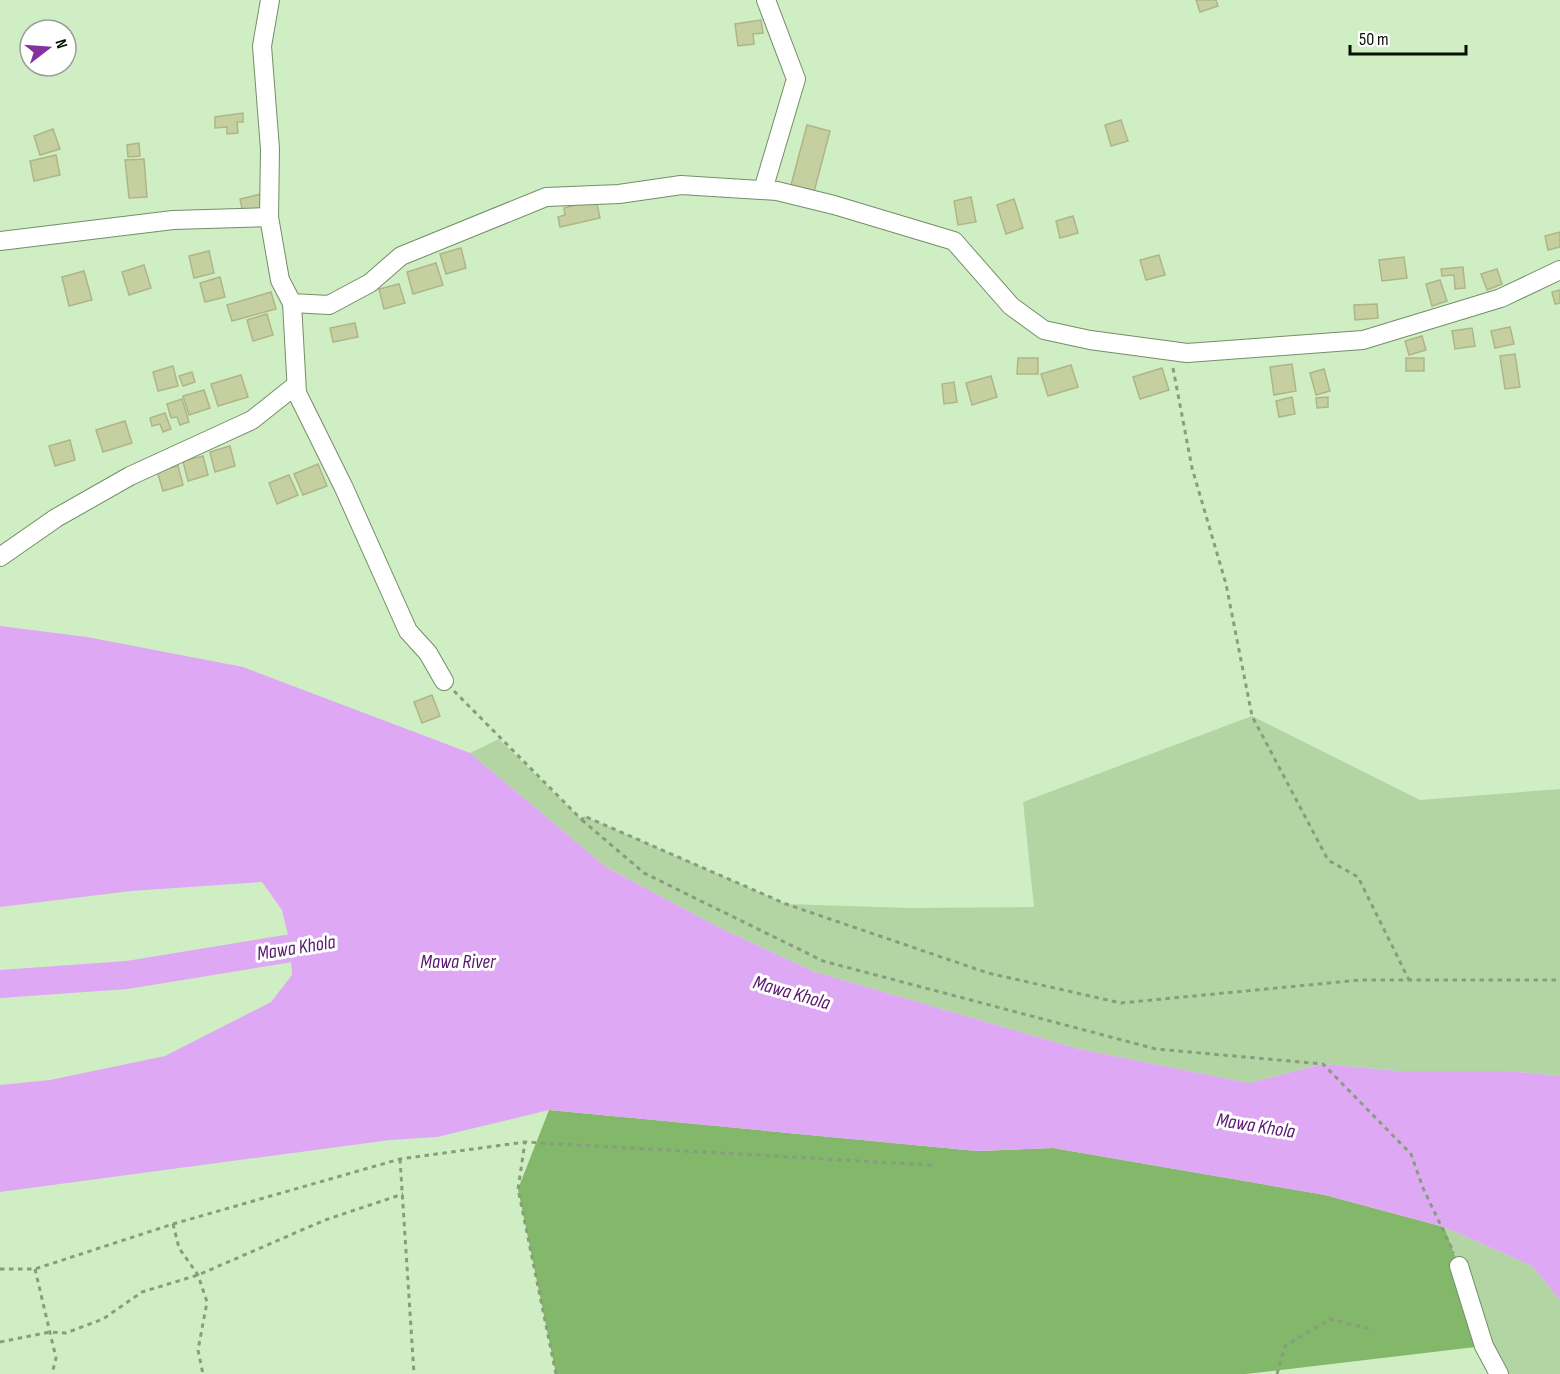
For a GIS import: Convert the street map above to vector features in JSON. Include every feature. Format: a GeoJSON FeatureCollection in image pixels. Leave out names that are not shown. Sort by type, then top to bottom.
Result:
{"type":"FeatureCollection","features":[{"type":"Feature","properties":{"kind":"street"},"geometry":{"type":"LineString","coordinates":[[270,0],[262,46],[270,149],[269,217],[280,280],[292,303],[297,393],[344,488],[408,631],[428,653],[444,681]]}},
{"type":"Feature","properties":{"kind":"street"},"geometry":{"type":"LineString","coordinates":[[762,190],[796,79],[766,0]]}},
{"type":"Feature","properties":{"kind":"street"},"geometry":{"type":"LineString","coordinates":[[292,303],[329,305],[370,283],[401,256],[546,197],[619,194],[681,185],[777,191],[834,205],[954,241],[1011,306],[1044,330],[1090,340],[1187,353],[1363,340],[1501,298],[1560,270]]}},
{"type":"Feature","properties":{"kind":"street"},"geometry":{"type":"LineString","coordinates":[[0,241],[173,220],[269,217]]}},
{"type":"Feature","properties":{"kind":"street"},"geometry":{"type":"LineString","coordinates":[[0,557],[56,518],[130,476],[252,420],[296,385]]}},
{"type":"Feature","properties":{"kind":"street"},"geometry":{"type":"LineString","coordinates":[[1459,1266],[1484,1346],[1499,1374]]}},
{"type":"Feature","properties":{"kind":"path"},"geometry":{"type":"LineString","coordinates":[[1170,351],[1192,468],[1226,584],[1252,716],[1328,860],[1358,877],[1409,980]]}},
{"type":"Feature","properties":{"kind":"path"},"geometry":{"type":"LineString","coordinates":[[444,681],[582,820],[644,873],[823,961],[1156,1049],[1323,1064],[1385,1124],[1411,1154],[1423,1188],[1444,1227],[1459,1266]]}},
{"type":"Feature","properties":{"kind":"path"},"geometry":{"type":"LineString","coordinates":[[582,820],[584,816],[786,904],[976,969],[1121,1003],[1360,980],[1560,980]]}},
{"type":"Feature","properties":{"kind":"path"},"geometry":{"type":"LineString","coordinates":[[525,1142],[518,1189],[556,1374]]}},
{"type":"Feature","properties":{"kind":"path"},"geometry":{"type":"LineString","coordinates":[[0,1269],[35,1269],[173,1224],[400,1159],[525,1142],[932,1165]]}},
{"type":"Feature","properties":{"kind":"path"},"geometry":{"type":"LineString","coordinates":[[400,1159],[414,1374]]}},
{"type":"Feature","properties":{"kind":"path"},"geometry":{"type":"LineString","coordinates":[[0,1342],[50,1332],[66,1333],[103,1320],[142,1292],[198,1275],[325,1220],[403,1194]]}},
{"type":"Feature","properties":{"kind":"path"},"geometry":{"type":"LineString","coordinates":[[173,1224],[179,1248],[198,1275],[207,1302],[198,1350],[203,1374]]}},
{"type":"Feature","properties":{"kind":"path"},"geometry":{"type":"LineString","coordinates":[[35,1269],[56,1358],[52,1374]]}},
{"type":"Feature","properties":{"kind":"path"},"geometry":{"type":"LineString","coordinates":[[1277,1374],[1285,1346],[1330,1319],[1370,1329]]}},
{"type":"Feature","properties":{"kind":"green space"},"geometry":{"type":"Polygon","coordinates":[[[1252,716],[1420,800],[1560,789],[1560,1076],[1509,1071],[1398,1071],[1323,1064],[1249,1083],[1079,1049],[815,972],[720,928],[606,867],[470,753],[499,739],[582,820],[584,816],[786,904],[908,908],[1034,907],[1023,802],[1252,716]]]}},
{"type":"Feature","properties":{"kind":"green space"},"geometry":{"type":"Polygon","coordinates":[[[549,1110],[977,1151],[1053,1148],[1325,1195],[1444,1227],[1484,1346],[1246,1374],[556,1374],[518,1189],[549,1110]]]}},
{"type":"Feature","properties":{"kind":"green space"},"geometry":{"type":"Polygon","coordinates":[[[1444,1227],[1532,1266],[1560,1300],[1560,1374],[1501,1374],[1444,1227]]]}},
{"type":"Feature","properties":{"kind":"water","name":"Mawa River"},"geometry":{"type":"Polygon","coordinates":[[[0,626],[87,637],[243,667],[470,753],[606,867],[720,928],[815,972],[1079,1049],[1249,1083],[1323,1064],[1398,1071],[1509,1071],[1560,1076],[1560,1300],[1532,1266],[1444,1227],[1325,1195],[1053,1148],[977,1151],[549,1110],[437,1137],[390,1140],[0,1192],[0,1085],[50,1080],[165,1056],[271,1002],[292,975],[290,943],[282,910],[262,882],[131,891],[0,907],[0,626]]]}},
{"type":"Feature","properties":{"kind":"building"},"geometry":{"type":"Polygon","coordinates":[[[1196,0],[1216,0],[1218,6],[1200,12],[1196,0]]]}},
{"type":"Feature","properties":{"kind":"building"},"geometry":{"type":"Polygon","coordinates":[[[761,20],[763,33],[753,34],[754,44],[738,46],[735,24],[761,20]]]}},
{"type":"Feature","properties":{"kind":"building"},"geometry":{"type":"Polygon","coordinates":[[[243,113],[243,122],[237,122],[238,133],[227,134],[227,127],[215,128],[215,117],[243,113]]]}},
{"type":"Feature","properties":{"kind":"building"},"geometry":{"type":"Polygon","coordinates":[[[1121,120],[1128,141],[1111,146],[1105,125],[1121,120]]]}},
{"type":"Feature","properties":{"kind":"building"},"geometry":{"type":"Polygon","coordinates":[[[807,125],[830,131],[814,192],[791,185],[807,125]]]}},
{"type":"Feature","properties":{"kind":"building"},"geometry":{"type":"Polygon","coordinates":[[[53,129],[60,149],[40,155],[34,136],[53,129]]]}},
{"type":"Feature","properties":{"kind":"building"},"geometry":{"type":"Polygon","coordinates":[[[139,143],[140,156],[128,157],[127,145],[139,143]]]}},
{"type":"Feature","properties":{"kind":"building"},"geometry":{"type":"Polygon","coordinates":[[[56,155],[60,175],[34,181],[30,161],[56,155]]]}},
{"type":"Feature","properties":{"kind":"building"},"geometry":{"type":"Polygon","coordinates":[[[144,159],[147,197],[129,198],[125,160],[144,159]]]}},
{"type":"Feature","properties":{"kind":"building"},"geometry":{"type":"Polygon","coordinates":[[[265,193],[268,207],[243,213],[240,199],[265,193]]]}},
{"type":"Feature","properties":{"kind":"building"},"geometry":{"type":"Polygon","coordinates":[[[971,197],[976,222],[958,225],[954,201],[971,197]]]}},
{"type":"Feature","properties":{"kind":"building"},"geometry":{"type":"Polygon","coordinates":[[[1014,199],[1023,228],[1006,234],[997,205],[1014,199]]]}},
{"type":"Feature","properties":{"kind":"building"},"geometry":{"type":"Polygon","coordinates":[[[596,200],[600,218],[560,227],[558,217],[565,215],[564,208],[596,200]]]}},
{"type":"Feature","properties":{"kind":"building"},"geometry":{"type":"Polygon","coordinates":[[[1073,216],[1078,233],[1060,238],[1056,221],[1073,216]]]}},
{"type":"Feature","properties":{"kind":"building"},"geometry":{"type":"Polygon","coordinates":[[[1560,232],[1560,247],[1548,250],[1545,236],[1560,232]]]}},
{"type":"Feature","properties":{"kind":"building"},"geometry":{"type":"Polygon","coordinates":[[[461,248],[466,268],[446,274],[440,254],[461,248]]]}},
{"type":"Feature","properties":{"kind":"building"},"geometry":{"type":"Polygon","coordinates":[[[209,251],[214,273],[194,278],[189,256],[209,251]]]}},
{"type":"Feature","properties":{"kind":"building"},"geometry":{"type":"Polygon","coordinates":[[[1159,255],[1165,275],[1146,280],[1140,260],[1159,255]]]}},
{"type":"Feature","properties":{"kind":"building"},"geometry":{"type":"Polygon","coordinates":[[[1404,257],[1407,278],[1382,281],[1379,260],[1404,257]]]}},
{"type":"Feature","properties":{"kind":"building"},"geometry":{"type":"Polygon","coordinates":[[[436,263],[443,285],[413,294],[407,272],[436,263]]]}},
{"type":"Feature","properties":{"kind":"building"},"geometry":{"type":"Polygon","coordinates":[[[144,265],[151,288],[129,295],[122,272],[144,265]]]}},
{"type":"Feature","properties":{"kind":"building"},"geometry":{"type":"Polygon","coordinates":[[[1463,267],[1465,288],[1455,289],[1454,275],[1442,276],[1441,269],[1463,267]]]}},
{"type":"Feature","properties":{"kind":"building"},"geometry":{"type":"Polygon","coordinates":[[[1497,269],[1502,284],[1487,290],[1481,274],[1497,269]]]}},
{"type":"Feature","properties":{"kind":"building"},"geometry":{"type":"Polygon","coordinates":[[[84,271],[92,300],[69,306],[62,277],[84,271]]]}},
{"type":"Feature","properties":{"kind":"building"},"geometry":{"type":"Polygon","coordinates":[[[220,277],[225,297],[205,302],[200,283],[220,277]]]}},
{"type":"Feature","properties":{"kind":"building"},"geometry":{"type":"Polygon","coordinates":[[[1440,280],[1447,301],[1432,306],[1426,284],[1440,280]]]}},
{"type":"Feature","properties":{"kind":"building"},"geometry":{"type":"Polygon","coordinates":[[[399,284],[405,303],[384,309],[379,289],[399,284]]]}},
{"type":"Feature","properties":{"kind":"building"},"geometry":{"type":"Polygon","coordinates":[[[1560,290],[1560,303],[1555,304],[1552,292],[1560,290]]]}},
{"type":"Feature","properties":{"kind":"building"},"geometry":{"type":"Polygon","coordinates":[[[271,292],[276,309],[232,321],[227,305],[271,292]]]}},
{"type":"Feature","properties":{"kind":"building"},"geometry":{"type":"Polygon","coordinates":[[[1377,304],[1378,318],[1355,320],[1354,305],[1377,304]]]}},
{"type":"Feature","properties":{"kind":"building"},"geometry":{"type":"Polygon","coordinates":[[[267,314],[273,335],[253,341],[247,320],[267,314]]]}},
{"type":"Feature","properties":{"kind":"building"},"geometry":{"type":"Polygon","coordinates":[[[355,323],[358,337],[333,342],[330,328],[355,323]]]}},
{"type":"Feature","properties":{"kind":"building"},"geometry":{"type":"Polygon","coordinates":[[[1510,327],[1514,344],[1495,348],[1491,331],[1510,327]]]}},
{"type":"Feature","properties":{"kind":"building"},"geometry":{"type":"Polygon","coordinates":[[[1472,328],[1475,346],[1455,349],[1452,331],[1472,328]]]}},
{"type":"Feature","properties":{"kind":"building"},"geometry":{"type":"Polygon","coordinates":[[[1422,336],[1426,350],[1409,355],[1405,341],[1422,336]]]}},
{"type":"Feature","properties":{"kind":"building"},"geometry":{"type":"Polygon","coordinates":[[[1515,354],[1520,387],[1505,389],[1500,356],[1515,354]]]}},
{"type":"Feature","properties":{"kind":"building"},"geometry":{"type":"Polygon","coordinates":[[[1018,358],[1038,358],[1038,374],[1017,374],[1018,358]]]}},
{"type":"Feature","properties":{"kind":"building"},"geometry":{"type":"Polygon","coordinates":[[[1406,358],[1424,358],[1424,371],[1406,371],[1406,358]]]}},
{"type":"Feature","properties":{"kind":"building"},"geometry":{"type":"Polygon","coordinates":[[[1292,364],[1296,391],[1274,395],[1270,367],[1292,364]]]}},
{"type":"Feature","properties":{"kind":"building"},"geometry":{"type":"Polygon","coordinates":[[[1071,365],[1078,387],[1048,396],[1041,374],[1071,365]]]}},
{"type":"Feature","properties":{"kind":"building"},"geometry":{"type":"Polygon","coordinates":[[[173,366],[178,386],[158,391],[153,372],[173,366]]]}},
{"type":"Feature","properties":{"kind":"building"},"geometry":{"type":"Polygon","coordinates":[[[1162,368],[1169,390],[1140,399],[1133,377],[1162,368]]]}},
{"type":"Feature","properties":{"kind":"building"},"geometry":{"type":"Polygon","coordinates":[[[1324,369],[1330,391],[1316,395],[1310,373],[1324,369]]]}},
{"type":"Feature","properties":{"kind":"building"},"geometry":{"type":"Polygon","coordinates":[[[192,372],[195,382],[183,386],[179,376],[192,372]]]}},
{"type":"Feature","properties":{"kind":"building"},"geometry":{"type":"Polygon","coordinates":[[[241,375],[248,397],[218,406],[211,384],[241,375]]]}},
{"type":"Feature","properties":{"kind":"building"},"geometry":{"type":"Polygon","coordinates":[[[991,376],[997,397],[972,405],[966,383],[991,376]]]}},
{"type":"Feature","properties":{"kind":"building"},"geometry":{"type":"Polygon","coordinates":[[[954,382],[957,402],[944,404],[942,384],[954,382]]]}},
{"type":"Feature","properties":{"kind":"building"},"geometry":{"type":"Polygon","coordinates":[[[204,390],[210,408],[189,415],[183,396],[204,390]]]}},
{"type":"Feature","properties":{"kind":"building"},"geometry":{"type":"Polygon","coordinates":[[[1292,397],[1295,414],[1279,417],[1276,401],[1292,397]]]}},
{"type":"Feature","properties":{"kind":"building"},"geometry":{"type":"Polygon","coordinates":[[[1328,397],[1328,407],[1317,408],[1316,398],[1328,397]]]}},
{"type":"Feature","properties":{"kind":"building"},"geometry":{"type":"Polygon","coordinates":[[[182,399],[189,422],[180,425],[177,417],[171,418],[167,404],[182,399]]]}},
{"type":"Feature","properties":{"kind":"building"},"geometry":{"type":"Polygon","coordinates":[[[165,413],[171,429],[163,432],[160,424],[152,426],[150,418],[165,413]]]}},
{"type":"Feature","properties":{"kind":"building"},"geometry":{"type":"Polygon","coordinates":[[[125,421],[132,443],[103,452],[96,430],[125,421]]]}},
{"type":"Feature","properties":{"kind":"building"},"geometry":{"type":"Polygon","coordinates":[[[70,440],[75,460],[55,466],[49,446],[70,440]]]}},
{"type":"Feature","properties":{"kind":"building"},"geometry":{"type":"Polygon","coordinates":[[[230,446],[235,466],[215,472],[210,452],[230,446]]]}},
{"type":"Feature","properties":{"kind":"building"},"geometry":{"type":"Polygon","coordinates":[[[203,456],[208,475],[188,481],[183,461],[203,456]]]}},
{"type":"Feature","properties":{"kind":"building"},"geometry":{"type":"Polygon","coordinates":[[[318,464],[327,486],[303,495],[294,474],[318,464]]]}},
{"type":"Feature","properties":{"kind":"building"},"geometry":{"type":"Polygon","coordinates":[[[178,466],[183,485],[163,491],[157,471],[178,466]]]}},
{"type":"Feature","properties":{"kind":"building"},"geometry":{"type":"Polygon","coordinates":[[[289,475],[298,495],[277,504],[269,483],[289,475]]]}},
{"type":"Feature","properties":{"kind":"building"},"geometry":{"type":"Polygon","coordinates":[[[432,695],[440,716],[422,723],[414,702],[432,695]]]}},
{"type":"Feature","properties":{"kind":"waterway","name":"Mawa Khola"},"geometry":{"type":"LineString","coordinates":[[0,984],[127,975],[328,942]]}}]}
